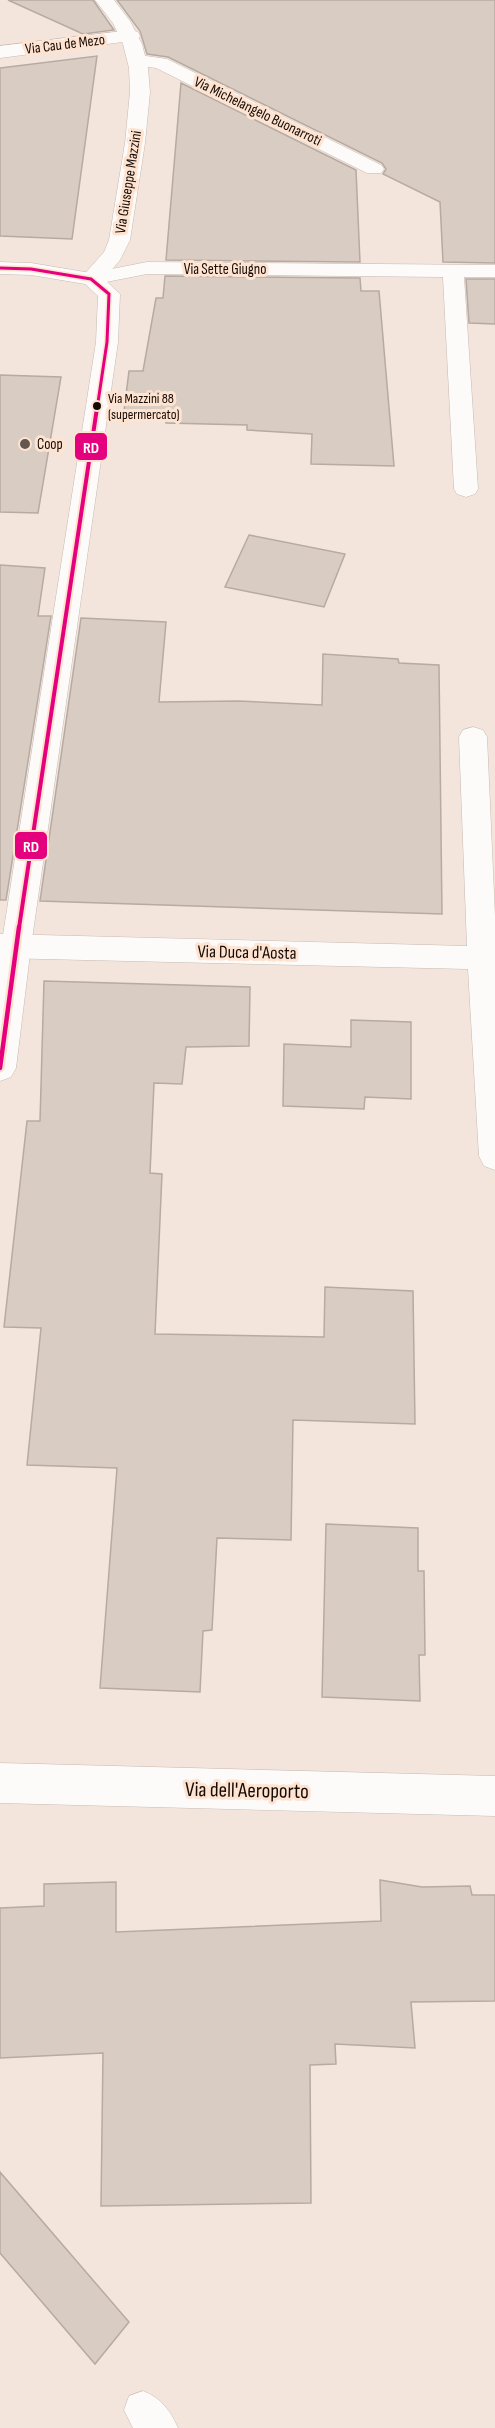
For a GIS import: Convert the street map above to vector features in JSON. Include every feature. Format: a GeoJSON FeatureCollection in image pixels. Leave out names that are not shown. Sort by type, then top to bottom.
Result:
{"type":"FeatureCollection","features":[{"type":"Feature","properties":{"kind":"street","name":"Via Giuseppe Mazzini"},"geometry":{"type":"LineString","coordinates":[[91,279],[117,251],[141,106],[139,61],[131,36],[117,13],[104,0]]}},
{"type":"Feature","properties":{"kind":"street","name":"Via Cau de Mezo"},"geometry":{"type":"LineString","coordinates":[[0,52],[131,36]]}},
{"type":"Feature","properties":{"kind":"street","name":"Via Michelangelo Buonarroti"},"geometry":{"type":"LineString","coordinates":[[139,61],[160,63],[374,169]]}},
{"type":"Feature","properties":{"kind":"street","name":"Via Sette Giugno"},"geometry":{"type":"LineString","coordinates":[[0,268],[31,269],[91,279],[147,268],[495,271]]}},
{"type":"Feature","properties":{"kind":"street"},"geometry":{"type":"LineString","coordinates":[[453,270],[466,489]]}},
{"type":"Feature","properties":{"kind":"street"},"geometry":{"type":"LineString","coordinates":[[0,1068],[8,946],[107,342],[109,294],[91,279]]}},
{"type":"Feature","properties":{"kind":"street"},"geometry":{"type":"LineString","coordinates":[[473,737],[489,958],[495,1156]]}},
{"type":"Feature","properties":{"kind":"street","name":"Via Duca d'Aosta"},"geometry":{"type":"LineString","coordinates":[[8,946],[489,958]]}},
{"type":"Feature","properties":{"kind":"street","name":"Via dell'Aeroporto"},"geometry":{"type":"LineString","coordinates":[[0,1783],[495,1796]]}},
{"type":"Feature","properties":{"kind":"building"},"geometry":{"type":"Polygon","coordinates":[[[8,0],[93,0],[114,30],[83,34],[8,0]]]}},
{"type":"Feature","properties":{"kind":"building"},"geometry":{"type":"Polygon","coordinates":[[[117,0],[495,0],[495,263],[443,262],[440,202],[383,174],[386,169],[382,163],[168,57],[147,54],[140,31],[117,0]]]}},
{"type":"Feature","properties":{"kind":"building"},"geometry":{"type":"Polygon","coordinates":[[[97,56],[72,239],[0,236],[0,68],[97,56]]]}},
{"type":"Feature","properties":{"kind":"building"},"geometry":{"type":"Polygon","coordinates":[[[181,83],[356,170],[360,262],[166,260],[181,83]]]}},
{"type":"Feature","properties":{"kind":"building"},"geometry":{"type":"Polygon","coordinates":[[[165,276],[360,278],[361,291],[379,291],[394,466],[311,464],[312,434],[247,430],[247,425],[166,423],[166,413],[124,411],[129,371],[143,371],[156,298],[163,298],[165,276]]]}},
{"type":"Feature","properties":{"kind":"building"},"geometry":{"type":"Polygon","coordinates":[[[466,279],[495,279],[495,324],[469,323],[466,279]]]}},
{"type":"Feature","properties":{"kind":"building","name":"Coop"},"geometry":{"type":"Polygon","coordinates":[[[0,375],[61,377],[38,513],[0,512],[0,375]]]}},
{"type":"Feature","properties":{"kind":"building"},"geometry":{"type":"Polygon","coordinates":[[[249,535],[345,554],[324,607],[225,587],[249,535]]]}},
{"type":"Feature","properties":{"kind":"building"},"geometry":{"type":"Polygon","coordinates":[[[0,565],[45,568],[38,616],[51,616],[6,900],[0,900],[0,565]]]}},
{"type":"Feature","properties":{"kind":"building"},"geometry":{"type":"Polygon","coordinates":[[[81,618],[166,622],[159,702],[238,701],[322,705],[323,654],[398,659],[399,663],[439,665],[442,914],[40,901],[81,618]]]}},
{"type":"Feature","properties":{"kind":"building"},"geometry":{"type":"Polygon","coordinates":[[[44,981],[250,987],[249,1046],[186,1047],[182,1084],[154,1083],[150,1173],[162,1174],[155,1334],[324,1337],[325,1287],[413,1291],[415,1424],[293,1420],[291,1540],[217,1538],[212,1630],[203,1631],[200,1692],[100,1688],[117,1468],[27,1465],[41,1328],[4,1327],[27,1121],[40,1121],[44,981]]]}},
{"type":"Feature","properties":{"kind":"building"},"geometry":{"type":"Polygon","coordinates":[[[351,1020],[411,1022],[411,1099],[365,1097],[364,1109],[283,1106],[284,1044],[351,1047],[351,1020]]]}},
{"type":"Feature","properties":{"kind":"building"},"geometry":{"type":"Polygon","coordinates":[[[326,1524],[418,1528],[418,1571],[424,1571],[425,1655],[419,1655],[420,1701],[322,1697],[326,1524]]]}},
{"type":"Feature","properties":{"kind":"building"},"geometry":{"type":"Polygon","coordinates":[[[380,1880],[422,1887],[470,1886],[472,1895],[495,1895],[495,2001],[411,2002],[415,2048],[335,2044],[336,2064],[310,2065],[311,2203],[101,2206],[103,2053],[0,2058],[0,1908],[44,1906],[44,1884],[116,1882],[116,1932],[381,1921],[380,1880]]]}},
{"type":"Feature","properties":{"kind":"building"},"geometry":{"type":"Polygon","coordinates":[[[0,2172],[129,2322],[95,2364],[0,2253],[0,2172]]]}},
{"type":"Feature","properties":{"kind":"transit line","name":"RD"},"geometry":{"type":"LineString","coordinates":[[0,268],[31,269],[91,279],[109,294],[107,342],[16,946],[0,1068]]}},
{"type":"Feature","properties":{"kind":"place","name":"Via Mazzini 88 (supermercato)"},"geometry":{"type":"Point","coordinates":[97,406]}},
{"type":"Feature","properties":{"kind":"place","name":"Coop"},"geometry":{"type":"Point","coordinates":[25,444]}}]}
